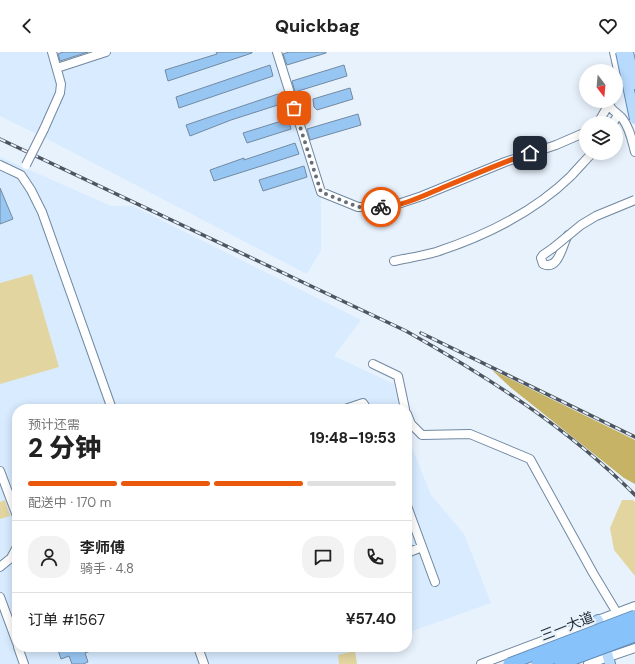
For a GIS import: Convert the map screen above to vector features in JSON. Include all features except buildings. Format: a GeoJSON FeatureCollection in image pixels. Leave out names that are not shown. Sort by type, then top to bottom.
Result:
{"type":"FeatureCollection","features":[{"type":"Feature","properties":{"kind":"highway","name":"三一大道"},"geometry":{"type":"LineString","coordinates":[[509,664],[635,616]]}},
{"type":"Feature","properties":{"kind":"highway","name":"三一大道"},"geometry":{"type":"LineString","coordinates":[[536,664],[635,626]]}},
{"type":"Feature","properties":{"kind":"highway"},"geometry":{"type":"LineString","coordinates":[[560,664],[635,636]]}},
{"type":"Feature","properties":{"kind":"main road"},"geometry":{"type":"LineString","coordinates":[[621,52],[635,119]]}},
{"type":"Feature","properties":{"kind":"main road"},"geometry":{"type":"LineString","coordinates":[[628,52],[635,84]]}},
{"type":"Feature","properties":{"kind":"main road"},"geometry":{"type":"LineString","coordinates":[[595,621],[607,661]]}},
{"type":"Feature","properties":{"kind":"street"},"geometry":{"type":"LineString","coordinates":[[21,175],[60,93],[61,84],[52,52]]}},
{"type":"Feature","properties":{"kind":"street"},"geometry":{"type":"LineString","coordinates":[[57,68],[106,52]]}},
{"type":"Feature","properties":{"kind":"street"},"geometry":{"type":"LineString","coordinates":[[277,52],[321,192],[358,207],[389,207],[422,196],[505,162],[556,145],[579,135]]}},
{"type":"Feature","properties":{"kind":"street"},"geometry":{"type":"LineString","coordinates":[[614,52],[617,64]]}},
{"type":"Feature","properties":{"kind":"street"},"geometry":{"type":"LineString","coordinates":[[623,74],[635,56]]}},
{"type":"Feature","properties":{"kind":"street"},"geometry":{"type":"LineString","coordinates":[[611,108],[620,116]]}},
{"type":"Feature","properties":{"kind":"street"},"geometry":{"type":"LineString","coordinates":[[623,117],[635,119]]}},
{"type":"Feature","properties":{"kind":"street"},"geometry":{"type":"LineString","coordinates":[[623,120],[627,126],[635,152]]}},
{"type":"Feature","properties":{"kind":"street"},"geometry":{"type":"LineString","coordinates":[[394,261],[434,252],[470,240],[506,223],[536,204],[559,186],[585,160]]}},
{"type":"Feature","properties":{"kind":"street"},"geometry":{"type":"LineString","coordinates":[[0,165],[21,175],[31,190],[42,212],[110,404]]}},
{"type":"Feature","properties":{"kind":"street"},"geometry":{"type":"LineString","coordinates":[[635,200],[596,216],[583,224],[570,233],[564,241],[557,260],[552,265],[548,266],[543,264],[541,258],[544,255],[553,248],[583,224],[635,204]]}},
{"type":"Feature","properties":{"kind":"street"},"geometry":{"type":"LineString","coordinates":[[373,364],[398,376],[404,404]]}},
{"type":"Feature","properties":{"kind":"street"},"geometry":{"type":"LineString","coordinates":[[412,425],[422,435],[470,434],[530,459],[589,566],[617,613]]}},
{"type":"Feature","properties":{"kind":"street"},"geometry":{"type":"LineString","coordinates":[[0,471],[12,503]]}},
{"type":"Feature","properties":{"kind":"street"},"geometry":{"type":"LineString","coordinates":[[412,520],[435,582]]}},
{"type":"Feature","properties":{"kind":"street"},"geometry":{"type":"LineString","coordinates":[[412,551],[422,547]]}},
{"type":"Feature","properties":{"kind":"street"},"geometry":{"type":"LineString","coordinates":[[0,576],[2,565],[12,556]]}},
{"type":"Feature","properties":{"kind":"street"},"geometry":{"type":"LineString","coordinates":[[0,597],[12,629]]}},
{"type":"Feature","properties":{"kind":"street"},"geometry":{"type":"LineString","coordinates":[[481,664],[635,606]]}},
{"type":"Feature","properties":{"kind":"street"},"geometry":{"type":"LineString","coordinates":[[588,664],[607,661],[635,648]]}},
{"type":"Feature","properties":{"kind":"street"},"geometry":{"type":"LineString","coordinates":[[20,652],[24,664]]}},
{"type":"Feature","properties":{"kind":"street"},"geometry":{"type":"LineString","coordinates":[[200,652],[204,664]]}},
{"type":"Feature","properties":{"kind":"shaded area"},"geometry":{"type":"Polygon","coordinates":[[[0,52],[277,52],[321,192],[321,250],[307,274],[0,116],[0,52]]]}},
{"type":"Feature","properties":{"kind":"shaded area"},"geometry":{"type":"Polygon","coordinates":[[[0,157],[111,206],[133,206],[361,320],[334,356],[394,384],[399,404],[12,404],[12,652],[355,652],[357,664],[0,664],[0,157]]]}},
{"type":"Feature","properties":{"kind":"shaded area"},"geometry":{"type":"Polygon","coordinates":[[[32,274],[59,367],[0,384],[0,283],[32,274]]]}},
{"type":"Feature","properties":{"kind":"shaded area"},"geometry":{"type":"Polygon","coordinates":[[[492,370],[635,440],[635,484],[624,478],[510,387],[492,370]]]}},
{"type":"Feature","properties":{"kind":"shaded area"},"geometry":{"type":"Polygon","coordinates":[[[412,448],[431,495],[464,534],[491,603],[412,631],[412,448]]]}},
{"type":"Feature","properties":{"kind":"shaded area"},"geometry":{"type":"Polygon","coordinates":[[[5,500],[10,516],[0,519],[0,502],[5,500]]]}},
{"type":"Feature","properties":{"kind":"shaded area"},"geometry":{"type":"Polygon","coordinates":[[[622,500],[633,500],[635,502],[635,576],[614,550],[610,528],[622,500]]]}},
{"type":"Feature","properties":{"kind":"shaded area"},"geometry":{"type":"Polygon","coordinates":[[[355,652],[357,664],[339,664],[338,655],[355,652]]]}},
{"type":"Feature","properties":{"kind":"railway"},"geometry":{"type":"LineString","coordinates":[[0,139],[406,331],[497,385],[526,405],[582,448],[635,495]]}},
{"type":"Feature","properties":{"kind":"railway"},"geometry":{"type":"LineString","coordinates":[[421,333],[635,437]]}},
{"type":"Feature","properties":{"kind":"way so far"},"geometry":{"type":"LineString","coordinates":[[294,108],[321,192],[358,207],[381,207]]}},
{"type":"Feature","properties":{"kind":"route"},"geometry":{"type":"LineString","coordinates":[[381,207],[389,207],[422,196],[530,153]]}}]}
